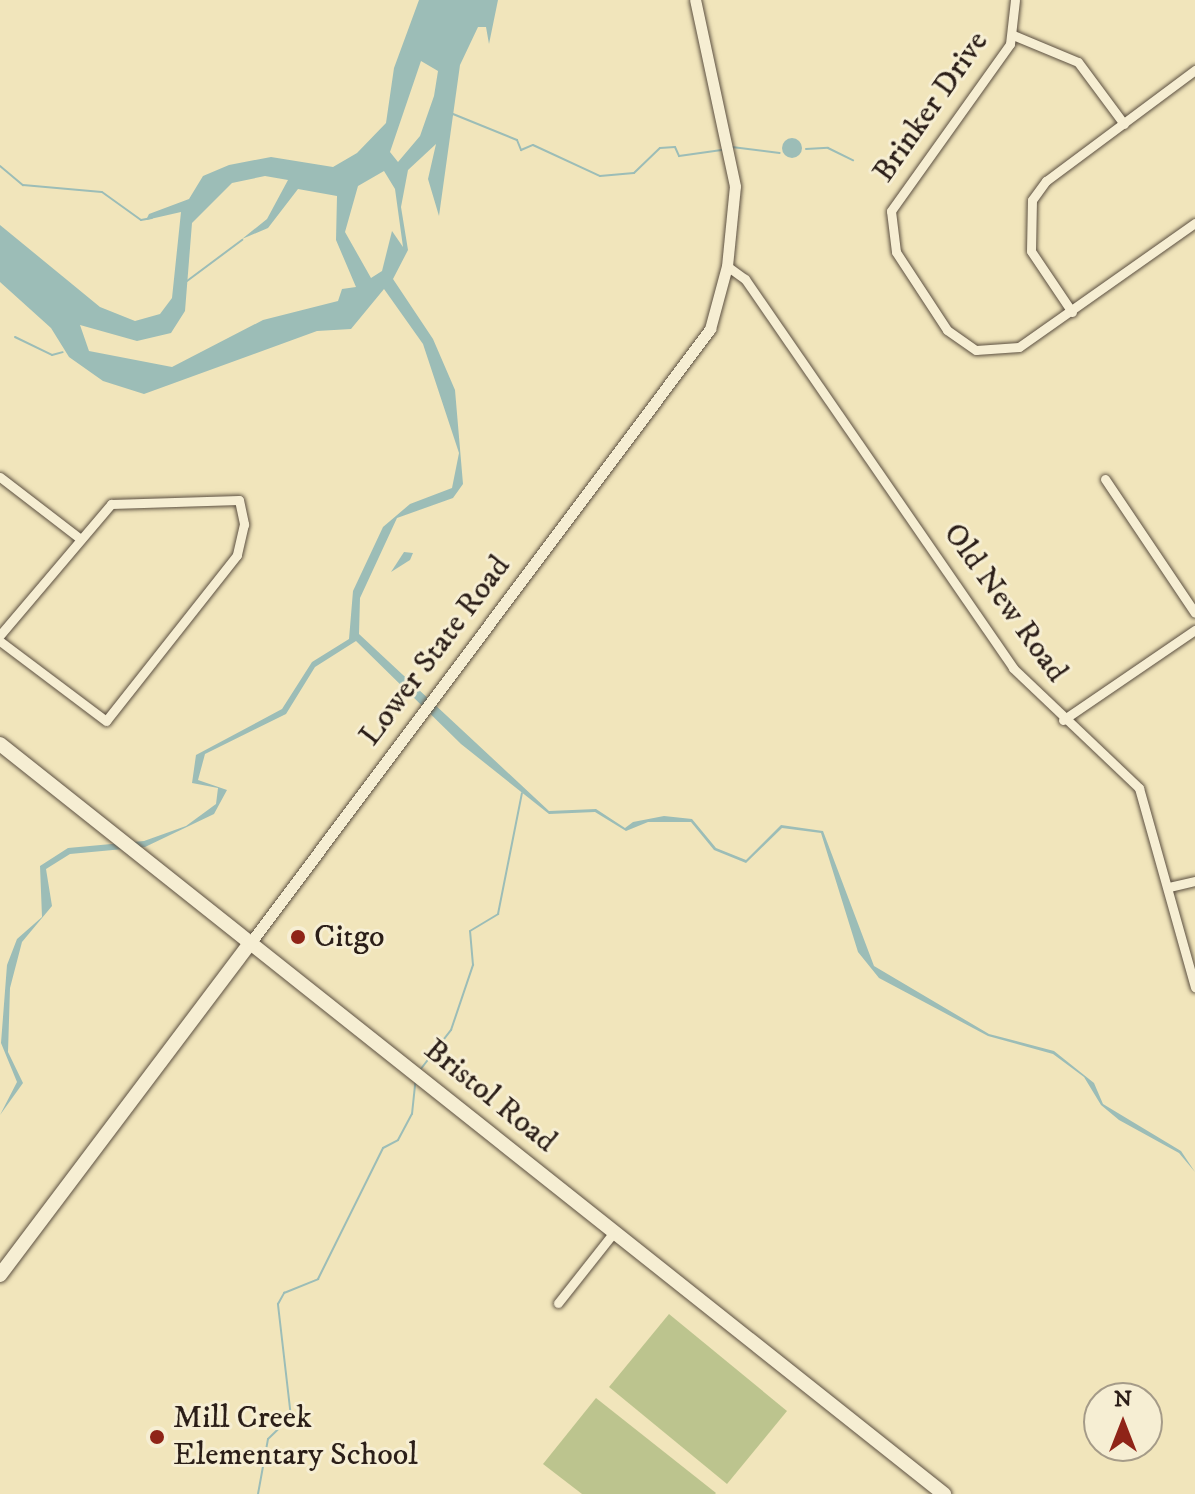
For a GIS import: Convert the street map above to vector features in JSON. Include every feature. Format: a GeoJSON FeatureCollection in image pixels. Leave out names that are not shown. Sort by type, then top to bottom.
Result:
{"type":"FeatureCollection","features":[{"type":"Feature","properties":{"kind":"main road","name":"Bristol Road"},"geometry":{"type":"LineString","coordinates":[[0,744],[944,1494]]}},
{"type":"Feature","properties":{"kind":"main road","name":"Lower State Road"},"geometry":{"type":"LineString","coordinates":[[0,1275],[251,942]]}},
{"type":"Feature","properties":{"kind":"street","name":"Lower State Road"},"geometry":{"type":"LineString","coordinates":[[251,942],[700,349],[727,266],[732,157],[695,0]]}},
{"type":"Feature","properties":{"kind":"street"},"geometry":{"type":"LineString","coordinates":[[1015,0],[1013,35],[1078,62],[1124,124]]}},
{"type":"Feature","properties":{"kind":"street","name":"Brinker Drive"},"geometry":{"type":"LineString","coordinates":[[1013,35],[897,195],[891,240],[947,330],[976,350],[1019,347],[1195,223]]}},
{"type":"Feature","properties":{"kind":"street"},"geometry":{"type":"LineString","coordinates":[[1072,312],[1031,251],[1028,212],[1046,181],[1195,70]]}},
{"type":"Feature","properties":{"kind":"street","name":"Old New Road"},"geometry":{"type":"LineString","coordinates":[[727,266],[745,279],[1013,668],[1063,720],[1139,788],[1195,987]]}},
{"type":"Feature","properties":{"kind":"street"},"geometry":{"type":"LineString","coordinates":[[0,477],[78,537]]}},
{"type":"Feature","properties":{"kind":"street"},"geometry":{"type":"LineString","coordinates":[[1105,479],[1195,613]]}},
{"type":"Feature","properties":{"kind":"street"},"geometry":{"type":"LineString","coordinates":[[239,500],[242,506],[237,555],[106,721],[0,638],[78,537],[111,504],[239,500]]}},
{"type":"Feature","properties":{"kind":"street"},"geometry":{"type":"LineString","coordinates":[[1063,720],[1195,630]]}},
{"type":"Feature","properties":{"kind":"street"},"geometry":{"type":"LineString","coordinates":[[1169,887],[1195,881]]}},
{"type":"Feature","properties":{"kind":"street"},"geometry":{"type":"LineString","coordinates":[[558,1303],[614,1232]]}},
{"type":"Feature","properties":{"kind":"green space"},"geometry":{"type":"Polygon","coordinates":[[[669,1314],[787,1411],[727,1484],[609,1387],[669,1314]]]}},
{"type":"Feature","properties":{"kind":"green space"},"geometry":{"type":"Polygon","coordinates":[[[596,1398],[716,1493],[582,1494],[543,1464],[596,1398]]]}},
{"type":"Feature","properties":{"kind":"water"},"geometry":{"type":"Polygon","coordinates":[[[419,0],[498,0],[489,44],[486,27],[478,27],[460,65],[439,216],[428,179],[436,144],[408,170],[401,207],[408,250],[393,279],[433,339],[455,390],[463,484],[453,498],[397,518],[360,598],[359,634],[549,811],[596,809],[625,828],[633,822],[664,816],[692,819],[716,848],[746,860],[781,825],[823,831],[874,966],[989,1034],[1054,1051],[1094,1083],[1103,1104],[1181,1151],[1195,1172],[1179,1153],[1119,1120],[1101,1105],[1084,1077],[1053,1054],[988,1036],[879,978],[858,952],[821,833],[782,828],[746,863],[714,850],[691,822],[648,822],[626,831],[595,812],[549,814],[461,744],[356,641],[315,667],[286,714],[205,754],[198,780],[227,790],[214,814],[145,847],[70,854],[46,869],[52,906],[22,942],[10,988],[8,1052],[23,1083],[0,1115],[17,1082],[1,1043],[7,965],[17,939],[42,917],[40,866],[68,848],[144,841],[186,826],[216,804],[218,788],[192,783],[196,755],[282,709],[312,662],[349,639],[353,591],[383,527],[410,504],[452,488],[459,453],[423,344],[384,289],[351,329],[317,331],[144,394],[103,381],[69,357],[51,328],[0,282],[0,225],[100,307],[135,321],[160,314],[172,298],[181,212],[146,220],[149,214],[189,199],[203,176],[229,165],[271,157],[333,167],[357,153],[386,123],[394,68],[419,0]],[[421,61],[390,152],[398,162],[420,136],[434,96],[438,71],[421,61]],[[384,171],[358,186],[345,232],[371,278],[382,271],[392,231],[403,247],[395,189],[384,171]],[[265,176],[232,183],[192,223],[185,311],[171,333],[137,341],[80,325],[89,351],[172,367],[263,320],[338,301],[342,289],[356,287],[336,240],[337,196],[298,189],[268,228],[242,239],[267,219],[288,180],[265,176]]]}},
{"type":"Feature","properties":{"kind":"water"},"geometry":{"type":"Polygon","coordinates":[[[792,138],[799,141],[802,148],[799,155],[792,158],[785,155],[782,148],[785,141],[792,138]]]}},
{"type":"Feature","properties":{"kind":"water"},"geometry":{"type":"Polygon","coordinates":[[[404,552],[413,553],[410,560],[391,572],[404,552]]]}},
{"type":"Feature","properties":{"kind":"waterway"},"geometry":{"type":"LineString","coordinates":[[453,114],[517,140],[521,150],[533,145],[600,176],[634,173],[660,148],[675,147],[679,156],[722,150]]}},
{"type":"Feature","properties":{"kind":"waterway"},"geometry":{"type":"LineString","coordinates":[[732,147],[780,153]]}},
{"type":"Feature","properties":{"kind":"waterway"},"geometry":{"type":"LineString","coordinates":[[806,149],[828,148],[853,160]]}},
{"type":"Feature","properties":{"kind":"waterway"},"geometry":{"type":"LineString","coordinates":[[0,166],[23,185],[102,192],[141,220],[152,218]]}},
{"type":"Feature","properties":{"kind":"waterway"},"geometry":{"type":"LineString","coordinates":[[187,281],[242,240]]}},
{"type":"Feature","properties":{"kind":"waterway"},"geometry":{"type":"LineString","coordinates":[[15,337],[52,355],[63,352]]}},
{"type":"Feature","properties":{"kind":"waterway"},"geometry":{"type":"LineString","coordinates":[[420,1070],[451,1030],[473,965],[470,931],[498,914],[522,793]]}},
{"type":"Feature","properties":{"kind":"waterway"},"geometry":{"type":"LineString","coordinates":[[258,1494],[268,1439],[291,1417],[278,1304],[284,1293],[318,1279],[383,1148],[398,1140],[412,1114],[415,1083]]}},
{"type":"Feature","properties":{"kind":"place","name":"Citgo"},"geometry":{"type":"Point","coordinates":[298,937]}},
{"type":"Feature","properties":{"kind":"place","name":"Mill Creek Elementary School"},"geometry":{"type":"Point","coordinates":[157,1437]}}]}
